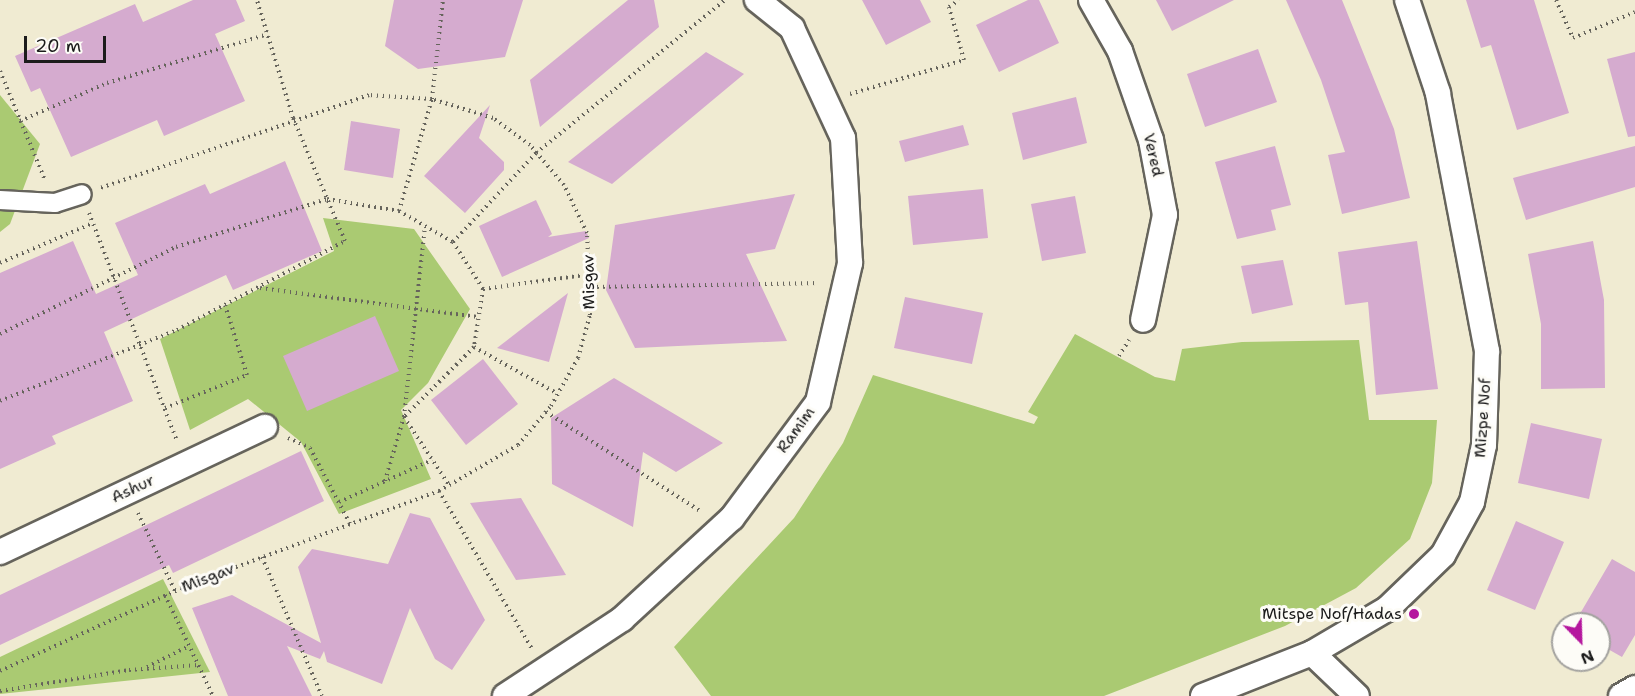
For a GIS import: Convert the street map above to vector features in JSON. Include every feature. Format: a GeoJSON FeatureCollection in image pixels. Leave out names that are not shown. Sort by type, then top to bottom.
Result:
{"type":"FeatureCollection","features":[{"type":"Feature","properties":{"kind":"street","name":"Ramim"},"geometry":{"type":"LineString","coordinates":[[505,696],[622,619],[724,526],[818,402],[850,263],[843,138],[792,28],[756,0]]}},
{"type":"Feature","properties":{"kind":"street","name":"Vered"},"geometry":{"type":"LineString","coordinates":[[1091,0],[1120,51],[1151,140],[1165,215],[1143,320]]}},
{"type":"Feature","properties":{"kind":"street","name":"Mizpe Nof"},"geometry":{"type":"LineString","coordinates":[[1203,696],[1312,653],[1387,609],[1443,555],[1472,502],[1484,445],[1487,351],[1463,204],[1438,93],[1407,0]]}},
{"type":"Feature","properties":{"kind":"street"},"geometry":{"type":"LineString","coordinates":[[0,200],[55,203],[82,194]]}},
{"type":"Feature","properties":{"kind":"street","name":"Ashur"},"geometry":{"type":"LineString","coordinates":[[0,552],[265,427]]}},
{"type":"Feature","properties":{"kind":"street"},"geometry":{"type":"LineString","coordinates":[[1312,653],[1357,696]]}},
{"type":"Feature","properties":{"kind":"street"},"geometry":{"type":"LineString","coordinates":[[1621,696],[1635,688]]}},
{"type":"Feature","properties":{"kind":"path"},"geometry":{"type":"LineString","coordinates":[[0,401],[140,344],[225,305],[345,241],[293,118],[257,0]]}},
{"type":"Feature","properties":{"kind":"path"},"geometry":{"type":"LineString","coordinates":[[399,212],[432,99],[444,0]]}},
{"type":"Feature","properties":{"kind":"path"},"geometry":{"type":"LineString","coordinates":[[453,242],[536,153],[725,0]]}},
{"type":"Feature","properties":{"kind":"path"},"geometry":{"type":"LineString","coordinates":[[826,101],[964,60],[949,7],[959,0]]}},
{"type":"Feature","properties":{"kind":"path"},"geometry":{"type":"LineString","coordinates":[[1556,0],[1573,38],[1635,12]]}},
{"type":"Feature","properties":{"kind":"path"},"geometry":{"type":"LineString","coordinates":[[20,121],[107,83],[268,34]]}},
{"type":"Feature","properties":{"kind":"path"},"geometry":{"type":"LineString","coordinates":[[0,71],[55,203]]}},
{"type":"Feature","properties":{"kind":"path","name":"Misgav"},"geometry":{"type":"LineString","coordinates":[[0,671],[165,595],[439,491],[518,445],[546,412],[578,358],[591,287],[592,274],[587,233],[564,185],[536,153],[493,118],[432,99],[369,95],[293,118],[82,194]]}},
{"type":"Feature","properties":{"kind":"path"},"geometry":{"type":"LineString","coordinates":[[82,194],[186,464]]}},
{"type":"Feature","properties":{"kind":"path"},"geometry":{"type":"LineString","coordinates":[[0,334],[176,247],[327,199],[399,212],[453,242],[483,289],[474,347],[404,417]]}},
{"type":"Feature","properties":{"kind":"path"},"geometry":{"type":"LineString","coordinates":[[0,263],[93,223]]}},
{"type":"Feature","properties":{"kind":"path"},"geometry":{"type":"LineString","coordinates":[[385,481],[404,417],[426,226]]}},
{"type":"Feature","properties":{"kind":"path"},"geometry":{"type":"LineString","coordinates":[[483,289],[592,274]]}},
{"type":"Feature","properties":{"kind":"path"},"geometry":{"type":"LineString","coordinates":[[591,287],[846,282]]}},
{"type":"Feature","properties":{"kind":"path"},"geometry":{"type":"LineString","coordinates":[[259,287],[478,317]]}},
{"type":"Feature","properties":{"kind":"path"},"geometry":{"type":"LineString","coordinates":[[165,408],[248,375],[225,305]]}},
{"type":"Feature","properties":{"kind":"path"},"geometry":{"type":"LineString","coordinates":[[474,347],[558,394]]}},
{"type":"Feature","properties":{"kind":"path"},"geometry":{"type":"LineString","coordinates":[[546,412],[724,526]]}},
{"type":"Feature","properties":{"kind":"path"},"geometry":{"type":"LineString","coordinates":[[404,417],[449,486]]}},
{"type":"Feature","properties":{"kind":"path"},"geometry":{"type":"LineString","coordinates":[[265,427],[310,448],[350,524]]}},
{"type":"Feature","properties":{"kind":"path"},"geometry":{"type":"LineString","coordinates":[[339,502],[432,460]]}},
{"type":"Feature","properties":{"kind":"path"},"geometry":{"type":"LineString","coordinates":[[439,491],[545,671]]}},
{"type":"Feature","properties":{"kind":"path"},"geometry":{"type":"LineString","coordinates":[[128,492],[176,591]]}},
{"type":"Feature","properties":{"kind":"path"},"geometry":{"type":"LineString","coordinates":[[262,557],[322,696]]}},
{"type":"Feature","properties":{"kind":"path"},"geometry":{"type":"LineString","coordinates":[[165,595],[213,696]]}},
{"type":"Feature","properties":{"kind":"path"},"geometry":{"type":"LineString","coordinates":[[143,668],[189,646]]}},
{"type":"Feature","properties":{"kind":"path"},"geometry":{"type":"LineString","coordinates":[[0,691],[143,668],[198,665]]}},
{"type":"Feature","properties":{"kind":"green space"},"geometry":{"type":"Polygon","coordinates":[[[0,95],[40,144],[10,224],[0,232],[0,95]]]}},
{"type":"Feature","properties":{"kind":"green space"},"geometry":{"type":"Polygon","coordinates":[[[323,218],[414,229],[470,309],[428,383],[401,410],[431,479],[339,514],[301,442],[248,399],[190,430],[160,339],[334,251],[323,218]]]}},
{"type":"Feature","properties":{"kind":"green space"},"geometry":{"type":"Polygon","coordinates":[[[1075,334],[1155,377],[1175,381],[1182,349],[1242,342],[1359,340],[1369,420],[1437,420],[1432,483],[1410,539],[1356,588],[1285,626],[1104,696],[711,696],[674,647],[794,518],[843,443],[873,375],[1034,424],[1038,417],[1028,412],[1075,334]]]}},
{"type":"Feature","properties":{"kind":"green space"},"geometry":{"type":"Polygon","coordinates":[[[163,579],[210,672],[0,694],[0,657],[163,579]]]}},
{"type":"Feature","properties":{"kind":"building"},"geometry":{"type":"Polygon","coordinates":[[[193,0],[236,0],[245,21],[215,34],[245,101],[164,136],[157,120],[71,157],[40,88],[31,92],[15,56],[135,4],[143,22],[193,0]]]}},
{"type":"Feature","properties":{"kind":"building"},"geometry":{"type":"Polygon","coordinates":[[[394,0],[523,0],[505,57],[418,69],[385,46],[394,0]]]}},
{"type":"Feature","properties":{"kind":"building"},"geometry":{"type":"Polygon","coordinates":[[[628,0],[654,0],[659,27],[540,127],[530,80],[628,0]]]}},
{"type":"Feature","properties":{"kind":"building"},"geometry":{"type":"Polygon","coordinates":[[[862,0],[920,0],[931,22],[886,45],[862,0]]]}},
{"type":"Feature","properties":{"kind":"building"},"geometry":{"type":"Polygon","coordinates":[[[1028,0],[1039,0],[1059,43],[999,72],[976,25],[1028,0]]]}},
{"type":"Feature","properties":{"kind":"building"},"geometry":{"type":"Polygon","coordinates":[[[1156,0],[1234,0],[1172,31],[1156,0]]]}},
{"type":"Feature","properties":{"kind":"building"},"geometry":{"type":"Polygon","coordinates":[[[1286,0],[1342,0],[1394,129],[1410,198],[1342,214],[1328,155],[1345,152],[1321,80],[1286,0]]]}},
{"type":"Feature","properties":{"kind":"building"},"geometry":{"type":"Polygon","coordinates":[[[1466,0],[1534,0],[1569,113],[1517,130],[1491,45],[1481,48],[1466,0]]]}},
{"type":"Feature","properties":{"kind":"building"},"geometry":{"type":"Polygon","coordinates":[[[1258,49],[1277,102],[1205,127],[1187,74],[1258,49]]]}},
{"type":"Feature","properties":{"kind":"building"},"geometry":{"type":"Polygon","coordinates":[[[706,52],[744,74],[612,184],[568,162],[706,52]]]}},
{"type":"Feature","properties":{"kind":"building"},"geometry":{"type":"Polygon","coordinates":[[[1635,52],[1635,136],[1628,137],[1607,59],[1635,52]]]}},
{"type":"Feature","properties":{"kind":"building"},"geometry":{"type":"Polygon","coordinates":[[[1076,97],[1087,143],[1023,160],[1012,113],[1076,97]]]}},
{"type":"Feature","properties":{"kind":"building"},"geometry":{"type":"Polygon","coordinates":[[[490,105],[479,138],[504,162],[504,170],[465,213],[424,176],[490,105]]]}},
{"type":"Feature","properties":{"kind":"building"},"geometry":{"type":"Polygon","coordinates":[[[351,121],[400,129],[393,178],[344,170],[351,121]]]}},
{"type":"Feature","properties":{"kind":"building"},"geometry":{"type":"Polygon","coordinates":[[[963,125],[969,145],[905,162],[899,141],[963,125]]]}},
{"type":"Feature","properties":{"kind":"building"},"geometry":{"type":"Polygon","coordinates":[[[1275,146],[1291,205],[1271,210],[1276,230],[1237,239],[1215,162],[1275,146]]]}},
{"type":"Feature","properties":{"kind":"building"},"geometry":{"type":"Polygon","coordinates":[[[1635,146],[1635,187],[1526,220],[1513,178],[1635,146]]]}},
{"type":"Feature","properties":{"kind":"building"},"geometry":{"type":"Polygon","coordinates":[[[285,161],[322,251],[233,290],[226,275],[104,332],[133,401],[52,436],[56,444],[0,469],[0,273],[73,241],[96,294],[138,275],[115,223],[205,184],[210,194],[285,161]]]}},
{"type":"Feature","properties":{"kind":"building"},"geometry":{"type":"Polygon","coordinates":[[[983,189],[988,238],[913,245],[908,196],[983,189]]]}},
{"type":"Feature","properties":{"kind":"building"},"geometry":{"type":"Polygon","coordinates":[[[795,194],[775,249],[746,254],[787,341],[635,348],[606,290],[615,225],[795,194]]]}},
{"type":"Feature","properties":{"kind":"building"},"geometry":{"type":"Polygon","coordinates":[[[1075,196],[1086,253],[1042,261],[1031,204],[1075,196]]]}},
{"type":"Feature","properties":{"kind":"building"},"geometry":{"type":"Polygon","coordinates":[[[536,200],[552,234],[548,237],[586,231],[589,238],[502,277],[479,226],[536,200]]]}},
{"type":"Feature","properties":{"kind":"building"},"geometry":{"type":"Polygon","coordinates":[[[1417,241],[1438,389],[1376,395],[1368,302],[1345,305],[1338,252],[1417,241]]]}},
{"type":"Feature","properties":{"kind":"building"},"geometry":{"type":"Polygon","coordinates":[[[1593,241],[1604,300],[1605,388],[1541,389],[1541,324],[1528,254],[1593,241]]]}},
{"type":"Feature","properties":{"kind":"building"},"geometry":{"type":"Polygon","coordinates":[[[1283,260],[1293,305],[1252,314],[1241,266],[1283,260]]]}},
{"type":"Feature","properties":{"kind":"building"},"geometry":{"type":"Polygon","coordinates":[[[568,293],[549,362],[497,348],[568,293]]]}},
{"type":"Feature","properties":{"kind":"building"},"geometry":{"type":"Polygon","coordinates":[[[905,297],[983,313],[972,364],[894,348],[905,297]]]}},
{"type":"Feature","properties":{"kind":"building"},"geometry":{"type":"Polygon","coordinates":[[[375,316],[399,371],[307,411],[283,356],[375,316]]]}},
{"type":"Feature","properties":{"kind":"building"},"geometry":{"type":"Polygon","coordinates":[[[483,359],[518,404],[466,445],[431,400],[483,359]]]}},
{"type":"Feature","properties":{"kind":"building"},"geometry":{"type":"Polygon","coordinates":[[[614,378],[723,443],[676,472],[643,452],[633,527],[552,484],[551,418],[614,378]]]}},
{"type":"Feature","properties":{"kind":"building"},"geometry":{"type":"Polygon","coordinates":[[[1531,423],[1602,439],[1589,499],[1518,483],[1531,423]]]}},
{"type":"Feature","properties":{"kind":"building"},"geometry":{"type":"Polygon","coordinates":[[[301,451],[324,501],[173,573],[169,565],[0,645],[0,595],[301,451]]]}},
{"type":"Feature","properties":{"kind":"building"},"geometry":{"type":"Polygon","coordinates":[[[521,498],[566,575],[516,580],[470,503],[521,498]]]}},
{"type":"Feature","properties":{"kind":"building"},"geometry":{"type":"Polygon","coordinates":[[[410,513],[430,518],[485,620],[452,670],[435,659],[410,608],[382,684],[327,662],[324,651],[320,659],[287,646],[312,696],[228,696],[192,608],[232,595],[321,643],[298,567],[312,549],[388,564],[410,513]]]}},
{"type":"Feature","properties":{"kind":"building"},"geometry":{"type":"Polygon","coordinates":[[[1516,521],[1564,542],[1535,610],[1487,590],[1516,521]]]}},
{"type":"Feature","properties":{"kind":"building"},"geometry":{"type":"Polygon","coordinates":[[[1612,559],[1635,572],[1635,635],[1622,657],[1611,651],[1611,612],[1581,612],[1612,559]]]}},
{"type":"Feature","properties":{"kind":"place","name":"Mitspe Nof/Hadas"},"geometry":{"type":"Point","coordinates":[1414,614]}}]}
